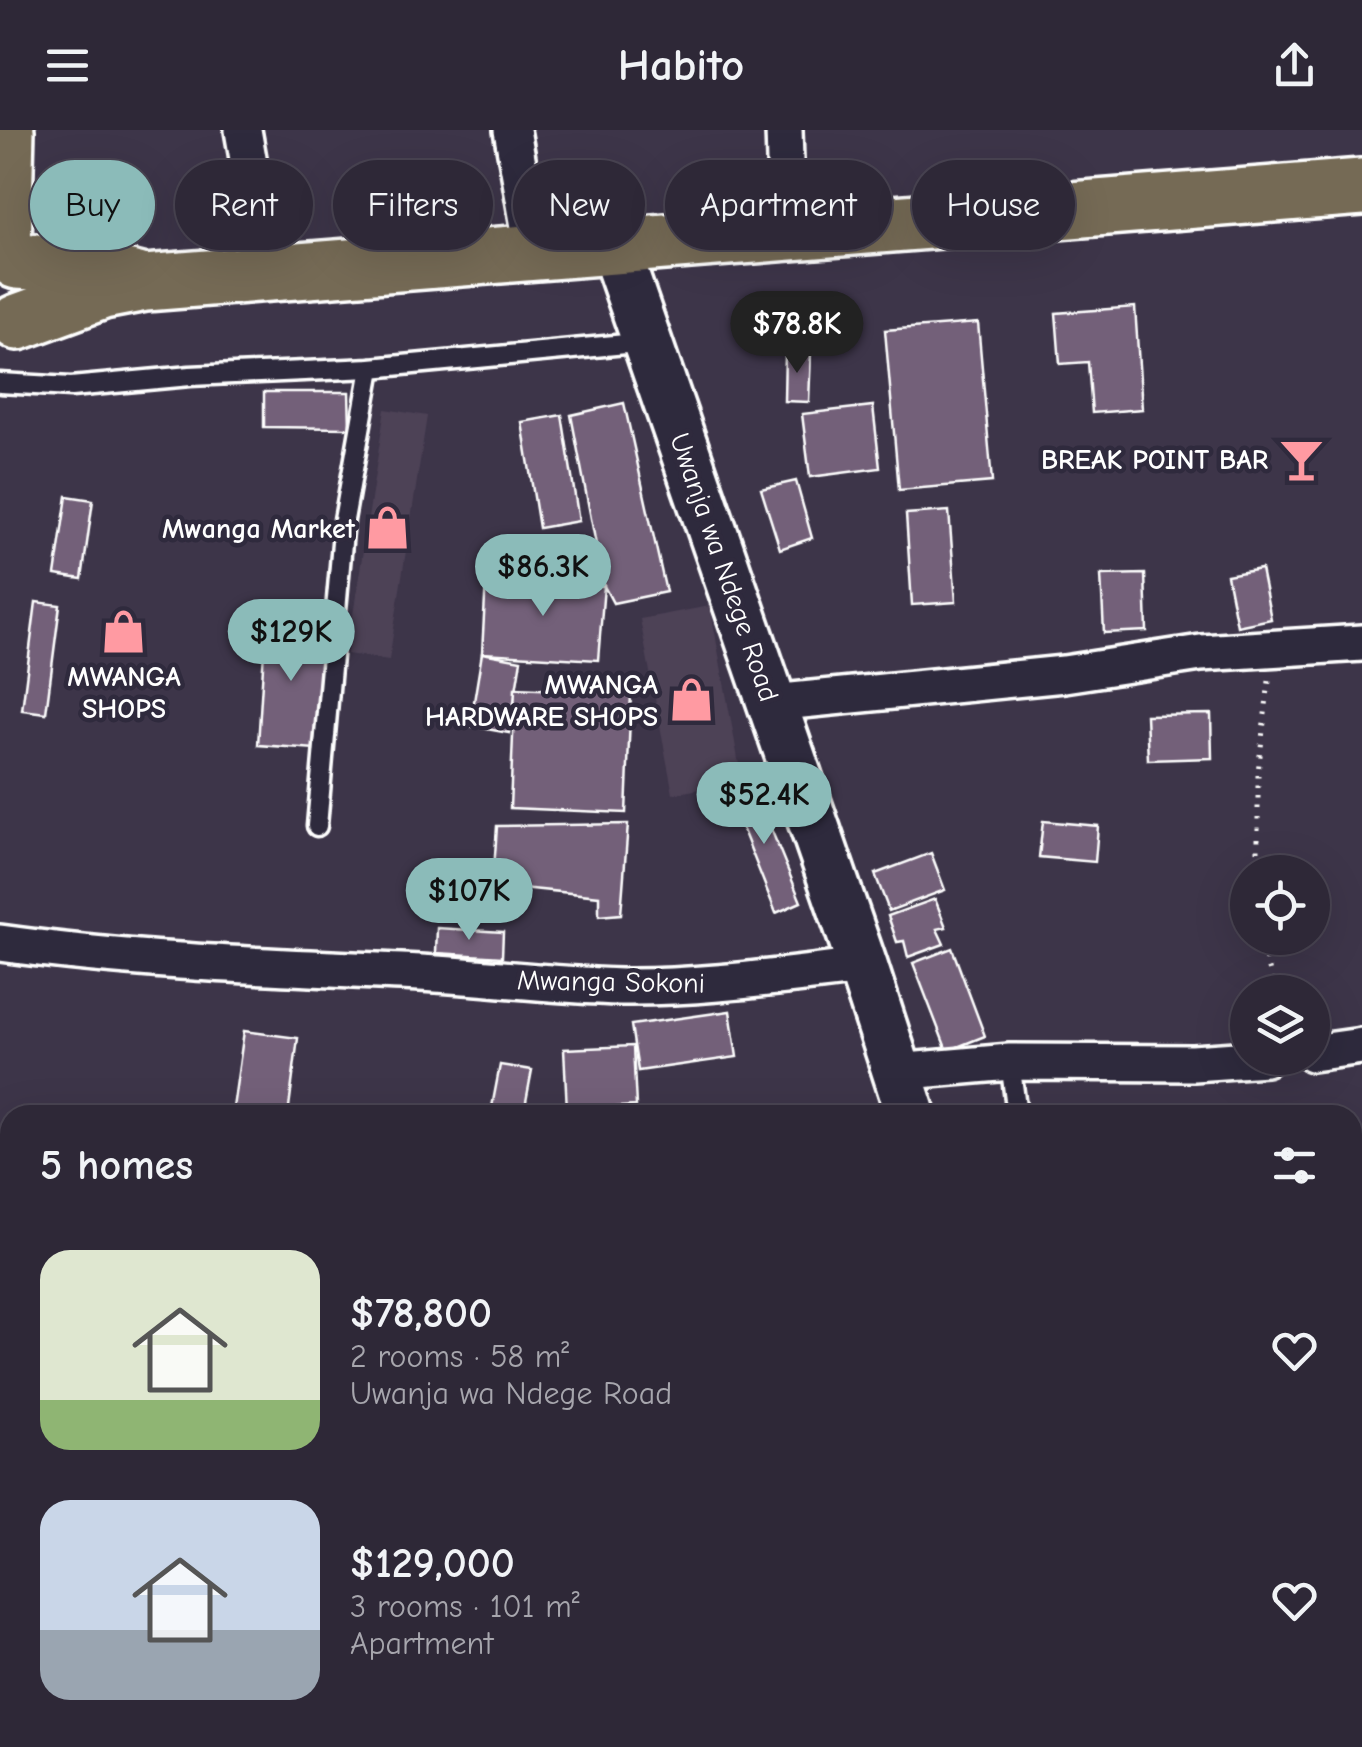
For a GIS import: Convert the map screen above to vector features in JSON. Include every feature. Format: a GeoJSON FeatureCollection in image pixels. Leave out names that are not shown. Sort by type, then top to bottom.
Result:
{"type":"FeatureCollection","features":[{"type":"Feature","properties":{"kind":"main road"},"geometry":{"type":"LineString","coordinates":[[4,349],[24,296],[6,252],[6,130]]}},
{"type":"Feature","properties":{"kind":"main road"},"geometry":{"type":"LineString","coordinates":[[892,226],[1362,187]]}},
{"type":"Feature","properties":{"kind":"main road"},"geometry":{"type":"LineString","coordinates":[[4,349],[102,292],[145,283],[521,250]]}},
{"type":"Feature","properties":{"kind":"main road","name":"Uwanja wa Ndege Road"},"geometry":{"type":"LineString","coordinates":[[615,250],[904,1094]]}},
{"type":"Feature","properties":{"kind":"main road"},"geometry":{"type":"LineString","coordinates":[[6,252],[145,283]]}},
{"type":"Feature","properties":{"kind":"street"},"geometry":{"type":"LineString","coordinates":[[243,130],[268,272]]}},
{"type":"Feature","properties":{"kind":"street"},"geometry":{"type":"LineString","coordinates":[[512,130],[517,160]]}},
{"type":"Feature","properties":{"kind":"street"},"geometry":{"type":"LineString","coordinates":[[784,130],[785,160]]}},
{"type":"Feature","properties":{"kind":"street"},"geometry":{"type":"LineString","coordinates":[[772,703],[1027,679],[1201,653],[1362,643]]}},
{"type":"Feature","properties":{"kind":"street","name":"Mwanga Sokoni"},"geometry":{"type":"LineString","coordinates":[[0,943],[209,965],[405,972],[624,987],[740,982],[863,966]]}},
{"type":"Feature","properties":{"kind":"street"},"geometry":{"type":"LineString","coordinates":[[1330,1050],[1362,1046]]}},
{"type":"Feature","properties":{"kind":"street"},"geometry":{"type":"LineString","coordinates":[[904,1094],[1010,1062],[1230,1060]]}},
{"type":"Feature","properties":{"kind":"lane"},"geometry":{"type":"LineString","coordinates":[[4,349],[71,387],[190,376],[370,368],[648,342]]}},
{"type":"Feature","properties":{"kind":"lane"},"geometry":{"type":"LineString","coordinates":[[317,826],[344,520],[370,368]]}},
{"type":"Feature","properties":{"kind":"lane"},"geometry":{"type":"LineString","coordinates":[[1010,1062],[1016,1105]]}},
{"type":"Feature","properties":{"kind":"path"},"geometry":{"type":"LineString","coordinates":[[1258,855],[1258,772],[1273,646]]}},
{"type":"Feature","properties":{"kind":"shaded area","name":"Mwanga Market"},"geometry":{"type":"Polygon","coordinates":[[[385,409],[427,416],[389,660],[347,654],[385,409]]]}},
{"type":"Feature","properties":{"kind":"shaded area","name":"MWANGA HARDWARE SHOPS"},"geometry":{"type":"Polygon","coordinates":[[[710,606],[742,781],[673,794],[640,619],[710,606]]]}},
{"type":"Feature","properties":{"kind":"building"},"geometry":{"type":"Polygon","coordinates":[[[1135,307],[1142,409],[1092,413],[1088,362],[1060,364],[1056,313],[1135,307]]]}},
{"type":"Feature","properties":{"kind":"building"},"geometry":{"type":"Polygon","coordinates":[[[978,323],[992,482],[899,490],[885,330],[978,323]]]}},
{"type":"Feature","properties":{"kind":"building"},"geometry":{"type":"Polygon","coordinates":[[[785,351],[811,352],[809,402],[784,401],[785,351]]]}},
{"type":"Feature","properties":{"kind":"building"},"geometry":{"type":"Polygon","coordinates":[[[264,392],[349,392],[350,428],[264,427],[264,392]]]}},
{"type":"Feature","properties":{"kind":"building"},"geometry":{"type":"Polygon","coordinates":[[[624,403],[666,592],[613,603],[604,586],[571,415],[624,403]]]}},
{"type":"Feature","properties":{"kind":"building"},"geometry":{"type":"Polygon","coordinates":[[[873,406],[880,468],[810,477],[802,414],[873,406]]]}},
{"type":"Feature","properties":{"kind":"building"},"geometry":{"type":"Polygon","coordinates":[[[562,415],[579,521],[539,528],[522,422],[562,415]]]}},
{"type":"Feature","properties":{"kind":"building"},"geometry":{"type":"Polygon","coordinates":[[[796,481],[812,538],[780,549],[761,489],[796,481]]]}},
{"type":"Feature","properties":{"kind":"building"},"geometry":{"type":"Polygon","coordinates":[[[67,496],[93,500],[82,579],[55,575],[67,496]]]}},
{"type":"Feature","properties":{"kind":"building"},"geometry":{"type":"Polygon","coordinates":[[[949,511],[956,602],[912,605],[906,514],[949,511]]]}},
{"type":"Feature","properties":{"kind":"building"},"geometry":{"type":"Polygon","coordinates":[[[1261,569],[1271,619],[1237,626],[1227,575],[1261,569]]]}},
{"type":"Feature","properties":{"kind":"building"},"geometry":{"type":"Polygon","coordinates":[[[1145,574],[1147,631],[1104,633],[1101,575],[1145,574]]]}},
{"type":"Feature","properties":{"kind":"building"},"geometry":{"type":"Polygon","coordinates":[[[486,579],[604,586],[598,660],[482,653],[486,579]]]}},
{"type":"Feature","properties":{"kind":"building"},"geometry":{"type":"Polygon","coordinates":[[[36,602],[60,605],[46,713],[22,710],[36,602]]]}},
{"type":"Feature","properties":{"kind":"building"},"geometry":{"type":"Polygon","coordinates":[[[266,619],[324,623],[316,749],[258,745],[266,619]]]}},
{"type":"Feature","properties":{"kind":"building"},"geometry":{"type":"Polygon","coordinates":[[[482,653],[521,660],[509,733],[470,726],[482,653]]]}},
{"type":"Feature","properties":{"kind":"building"},"geometry":{"type":"Polygon","coordinates":[[[515,688],[631,693],[626,813],[510,808],[515,688]]]}},
{"type":"Feature","properties":{"kind":"building"},"geometry":{"type":"Polygon","coordinates":[[[1211,714],[1212,758],[1148,760],[1146,715],[1211,714]]]}},
{"type":"Feature","properties":{"kind":"building"},"geometry":{"type":"Polygon","coordinates":[[[751,780],[801,902],[776,913],[727,790],[751,780]]]}},
{"type":"Feature","properties":{"kind":"building"},"geometry":{"type":"Polygon","coordinates":[[[1043,821],[1098,826],[1095,862],[1039,857],[1043,821]]]}},
{"type":"Feature","properties":{"kind":"building"},"geometry":{"type":"Polygon","coordinates":[[[628,824],[621,914],[599,916],[599,896],[493,885],[497,826],[628,824]]]}},
{"type":"Feature","properties":{"kind":"building"},"geometry":{"type":"Polygon","coordinates":[[[931,853],[945,890],[889,911],[875,874],[931,853]]]}},
{"type":"Feature","properties":{"kind":"building"},"geometry":{"type":"Polygon","coordinates":[[[935,899],[946,927],[937,929],[944,944],[908,957],[904,941],[897,942],[888,916],[935,899]]]}},
{"type":"Feature","properties":{"kind":"building"},"geometry":{"type":"Polygon","coordinates":[[[437,928],[503,932],[502,957],[436,953],[437,928]]]}},
{"type":"Feature","properties":{"kind":"building"},"geometry":{"type":"Polygon","coordinates":[[[952,948],[985,1036],[947,1051],[913,963],[952,948]]]}},
{"type":"Feature","properties":{"kind":"building"},"geometry":{"type":"Polygon","coordinates":[[[730,1011],[737,1057],[638,1071],[631,1025],[730,1011]]]}},
{"type":"Feature","properties":{"kind":"building"},"geometry":{"type":"Polygon","coordinates":[[[244,1031],[298,1038],[289,1105],[233,1105],[244,1031]]]}},
{"type":"Feature","properties":{"kind":"building"},"geometry":{"type":"Polygon","coordinates":[[[633,1046],[636,1105],[567,1105],[564,1049],[633,1046]]]}},
{"type":"Feature","properties":{"kind":"building"},"geometry":{"type":"Polygon","coordinates":[[[500,1065],[532,1070],[525,1105],[492,1105],[500,1065]]]}},
{"type":"Feature","properties":{"kind":"place","name":"BREAK POINT BAR"},"geometry":{"type":"Point","coordinates":[1301,459]}},
{"type":"Feature","properties":{"kind":"place","name":"Mwanga Market"},"geometry":{"type":"Point","coordinates":[388,528]}},
{"type":"Feature","properties":{"kind":"place","name":"MWANGA SHOPS"},"geometry":{"type":"Point","coordinates":[124,631]}},
{"type":"Feature","properties":{"kind":"place","name":"MWANGA HARDWARE SHOPS"},"geometry":{"type":"Point","coordinates":[691,700]}}]}
